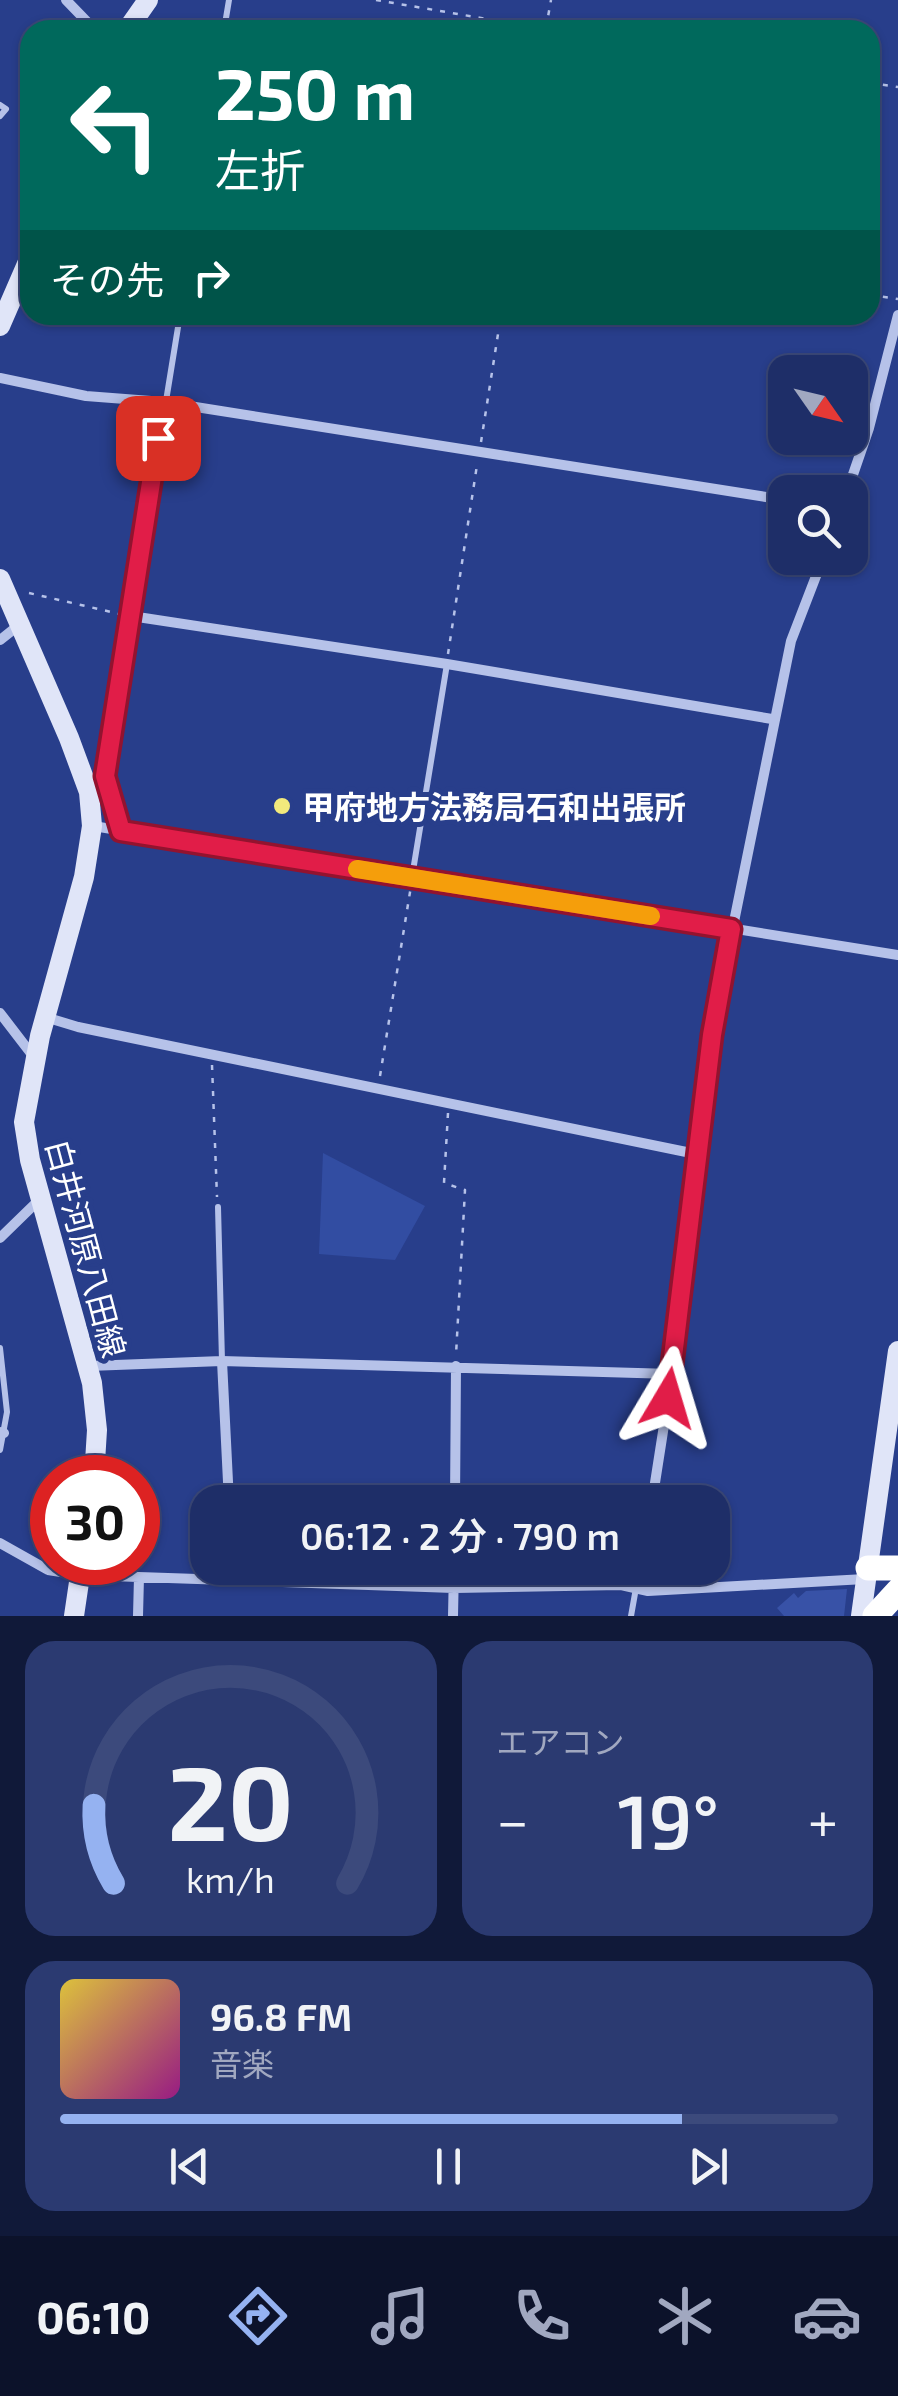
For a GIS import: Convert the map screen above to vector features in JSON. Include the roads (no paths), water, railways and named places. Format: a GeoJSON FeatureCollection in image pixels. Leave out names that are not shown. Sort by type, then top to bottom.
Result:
{"type":"FeatureCollection","features":[{"type":"Feature","properties":{"kind":"highway"},"geometry":{"type":"LineString","coordinates":[[867,1573],[898,1568]]}},
{"type":"Feature","properties":{"kind":"highway"},"geometry":{"type":"LineString","coordinates":[[876,1616],[898,1591]]}},
{"type":"Feature","properties":{"kind":"main road"},"geometry":{"type":"LineString","coordinates":[[0,326],[20,280]]}},
{"type":"Feature","properties":{"kind":"main road","name":"白井河原八田線"},"geometry":{"type":"LineString","coordinates":[[0,579],[89,792],[92,826],[84,877],[35,1058],[24,1122],[40,1199],[88,1366],[96,1417],[95,1455]]}},
{"type":"Feature","properties":{"kind":"main road"},"geometry":{"type":"LineString","coordinates":[[860,1616],[898,1351]]}},
{"type":"Feature","properties":{"kind":"main road"},"geometry":{"type":"LineString","coordinates":[[74,1616],[79,1585]]}},
{"type":"Feature","properties":{"kind":"street"},"geometry":{"type":"LineString","coordinates":[[66,0],[85,20]]}},
{"type":"Feature","properties":{"kind":"street"},"geometry":{"type":"LineString","coordinates":[[853,475],[898,315]]}},
{"type":"Feature","properties":{"kind":"street"},"geometry":{"type":"LineString","coordinates":[[0,378],[86,396],[164,402],[768,497]]}},
{"type":"Feature","properties":{"kind":"street"},"geometry":{"type":"LineString","coordinates":[[655,1485],[672,1374],[712,1035],[772,719],[790,641],[816,575]]}},
{"type":"Feature","properties":{"kind":"street"},"geometry":{"type":"LineString","coordinates":[[132,616],[772,719]]}},
{"type":"Feature","properties":{"kind":"street"},"geometry":{"type":"LineString","coordinates":[[0,640],[20,624]]}},
{"type":"Feature","properties":{"kind":"street"},"geometry":{"type":"LineString","coordinates":[[92,826],[898,955]]}},
{"type":"Feature","properties":{"kind":"street"},"geometry":{"type":"LineString","coordinates":[[0,1013],[35,1058]]}},
{"type":"Feature","properties":{"kind":"street"},"geometry":{"type":"LineString","coordinates":[[46,1018],[696,1154]]}},
{"type":"Feature","properties":{"kind":"street"},"geometry":{"type":"LineString","coordinates":[[0,1238],[40,1199]]}},
{"type":"Feature","properties":{"kind":"street"},"geometry":{"type":"LineString","coordinates":[[88,1366],[222,1362],[672,1374]]}},
{"type":"Feature","properties":{"kind":"street"},"geometry":{"type":"LineString","coordinates":[[222,1362],[228,1485]]}},
{"type":"Feature","properties":{"kind":"street"},"geometry":{"type":"LineString","coordinates":[[455,1485],[456,1366]]}},
{"type":"Feature","properties":{"kind":"street"},"geometry":{"type":"LineString","coordinates":[[0,1544],[30,1560]]}},
{"type":"Feature","properties":{"kind":"street"},"geometry":{"type":"LineString","coordinates":[[407,1585],[621,1585],[648,1591],[867,1573]]}},
{"type":"Feature","properties":{"kind":"street"},"geometry":{"type":"LineString","coordinates":[[160,1576],[190,1575]]}},
{"type":"Feature","properties":{"kind":"street"},"geometry":{"type":"LineString","coordinates":[[138,1616],[139,1585]]}},
{"type":"Feature","properties":{"kind":"street"},"geometry":{"type":"LineString","coordinates":[[453,1616],[454,1588]]}},
{"type":"Feature","properties":{"kind":"lane"},"geometry":{"type":"LineString","coordinates":[[0,105],[6,109],[0,116]]}},
{"type":"Feature","properties":{"kind":"lane"},"geometry":{"type":"LineString","coordinates":[[121,831],[105,776],[178,325]]}},
{"type":"Feature","properties":{"kind":"lane"},"geometry":{"type":"LineString","coordinates":[[412,878],[447,664]]}},
{"type":"Feature","properties":{"kind":"lane"},"geometry":{"type":"LineString","coordinates":[[218,1207],[222,1362]]}},
{"type":"Feature","properties":{"kind":"lane"},"geometry":{"type":"LineString","coordinates":[[0,1348],[7,1412],[0,1450]]}},
{"type":"Feature","properties":{"kind":"lane"},"geometry":{"type":"LineString","coordinates":[[631,1616],[636,1588]]}},
{"type":"Feature","properties":{"kind":"place","name":"甲府地方法務局石和出張所"},"geometry":{"type":"Point","coordinates":[282,806]}}]}
